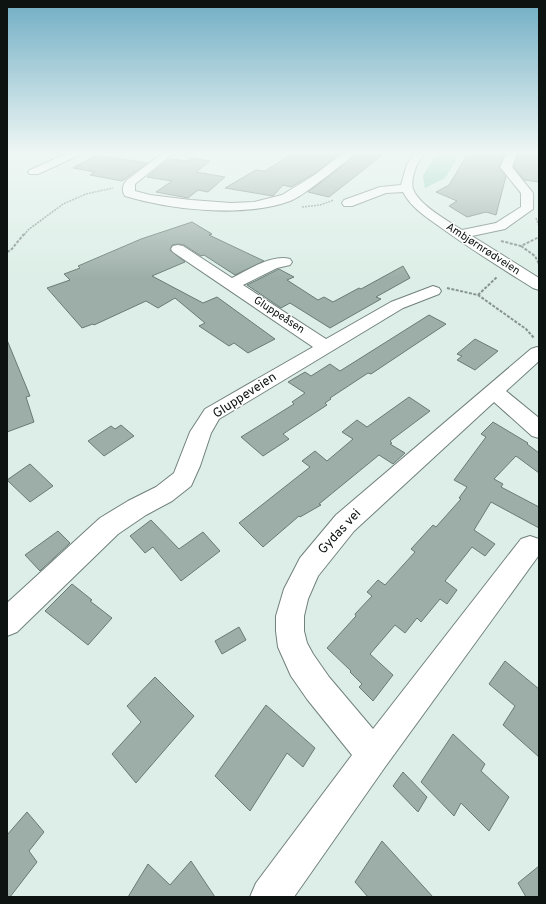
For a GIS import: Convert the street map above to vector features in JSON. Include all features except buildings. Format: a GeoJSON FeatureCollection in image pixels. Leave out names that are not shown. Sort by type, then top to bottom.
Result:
{"type":"FeatureCollection","features":[{"type":"Feature","properties":{"kind":"street"},"geometry":{"type":"LineString","coordinates":[[133,194],[149,199],[231,207],[254,206],[286,198],[292,194]]}},
{"type":"Feature","properties":{"kind":"street"},"geometry":{"type":"LineString","coordinates":[[348,202],[371,194]]}},
{"type":"Feature","properties":{"kind":"street","name":"Ambjørnrødveien"},"geometry":{"type":"LineString","coordinates":[[410,194],[422,208],[460,235],[539,285]]}},
{"type":"Feature","properties":{"kind":"street"},"geometry":{"type":"LineString","coordinates":[[460,235],[500,226],[527,209],[527,194]]}},
{"type":"Feature","properties":{"kind":"street","name":"Gluppeåsen"},"geometry":{"type":"LineString","coordinates":[[178,249],[326,346]]}},
{"type":"Feature","properties":{"kind":"street"},"geometry":{"type":"LineString","coordinates":[[232,284],[272,265],[286,262]]}},
{"type":"Feature","properties":{"kind":"street","name":"Gluppeveien"},"geometry":{"type":"LineString","coordinates":[[7,622],[109,526],[137,508],[164,494],[183,479],[201,432],[212,414],[397,305],[434,291]]}},
{"type":"Feature","properties":{"kind":"street","name":"Gydas vei"},"geometry":{"type":"LineString","coordinates":[[373,755],[318,688],[302,665],[293,647],[290,631],[290,616],[294,598],[309,567],[345,523],[537,353]]}},
{"type":"Feature","properties":{"kind":"street"},"geometry":{"type":"LineString","coordinates":[[494,391],[539,430]]}},
{"type":"Feature","properties":{"kind":"street"},"geometry":{"type":"LineString","coordinates":[[270,897],[373,755],[530,547]]}},
{"type":"Feature","properties":{"kind":"path"},"geometry":{"type":"LineString","coordinates":[[7,252],[11,250],[28,230],[63,204],[86,194]]}},
{"type":"Feature","properties":{"kind":"path"},"geometry":{"type":"LineString","coordinates":[[268,203],[295,208],[320,205],[336,200],[348,202]]}},
{"type":"Feature","properties":{"kind":"path"},"geometry":{"type":"LineString","coordinates":[[521,246],[539,237],[539,235]]}},
{"type":"Feature","properties":{"kind":"path"},"geometry":{"type":"LineString","coordinates":[[499,241],[521,246],[535,256],[539,264]]}},
{"type":"Feature","properties":{"kind":"path"},"geometry":{"type":"LineString","coordinates":[[478,296],[497,277]]}},
{"type":"Feature","properties":{"kind":"path"},"geometry":{"type":"LineString","coordinates":[[434,291],[442,288],[448,288],[478,296],[526,329],[539,343],[537,353]]}}]}
